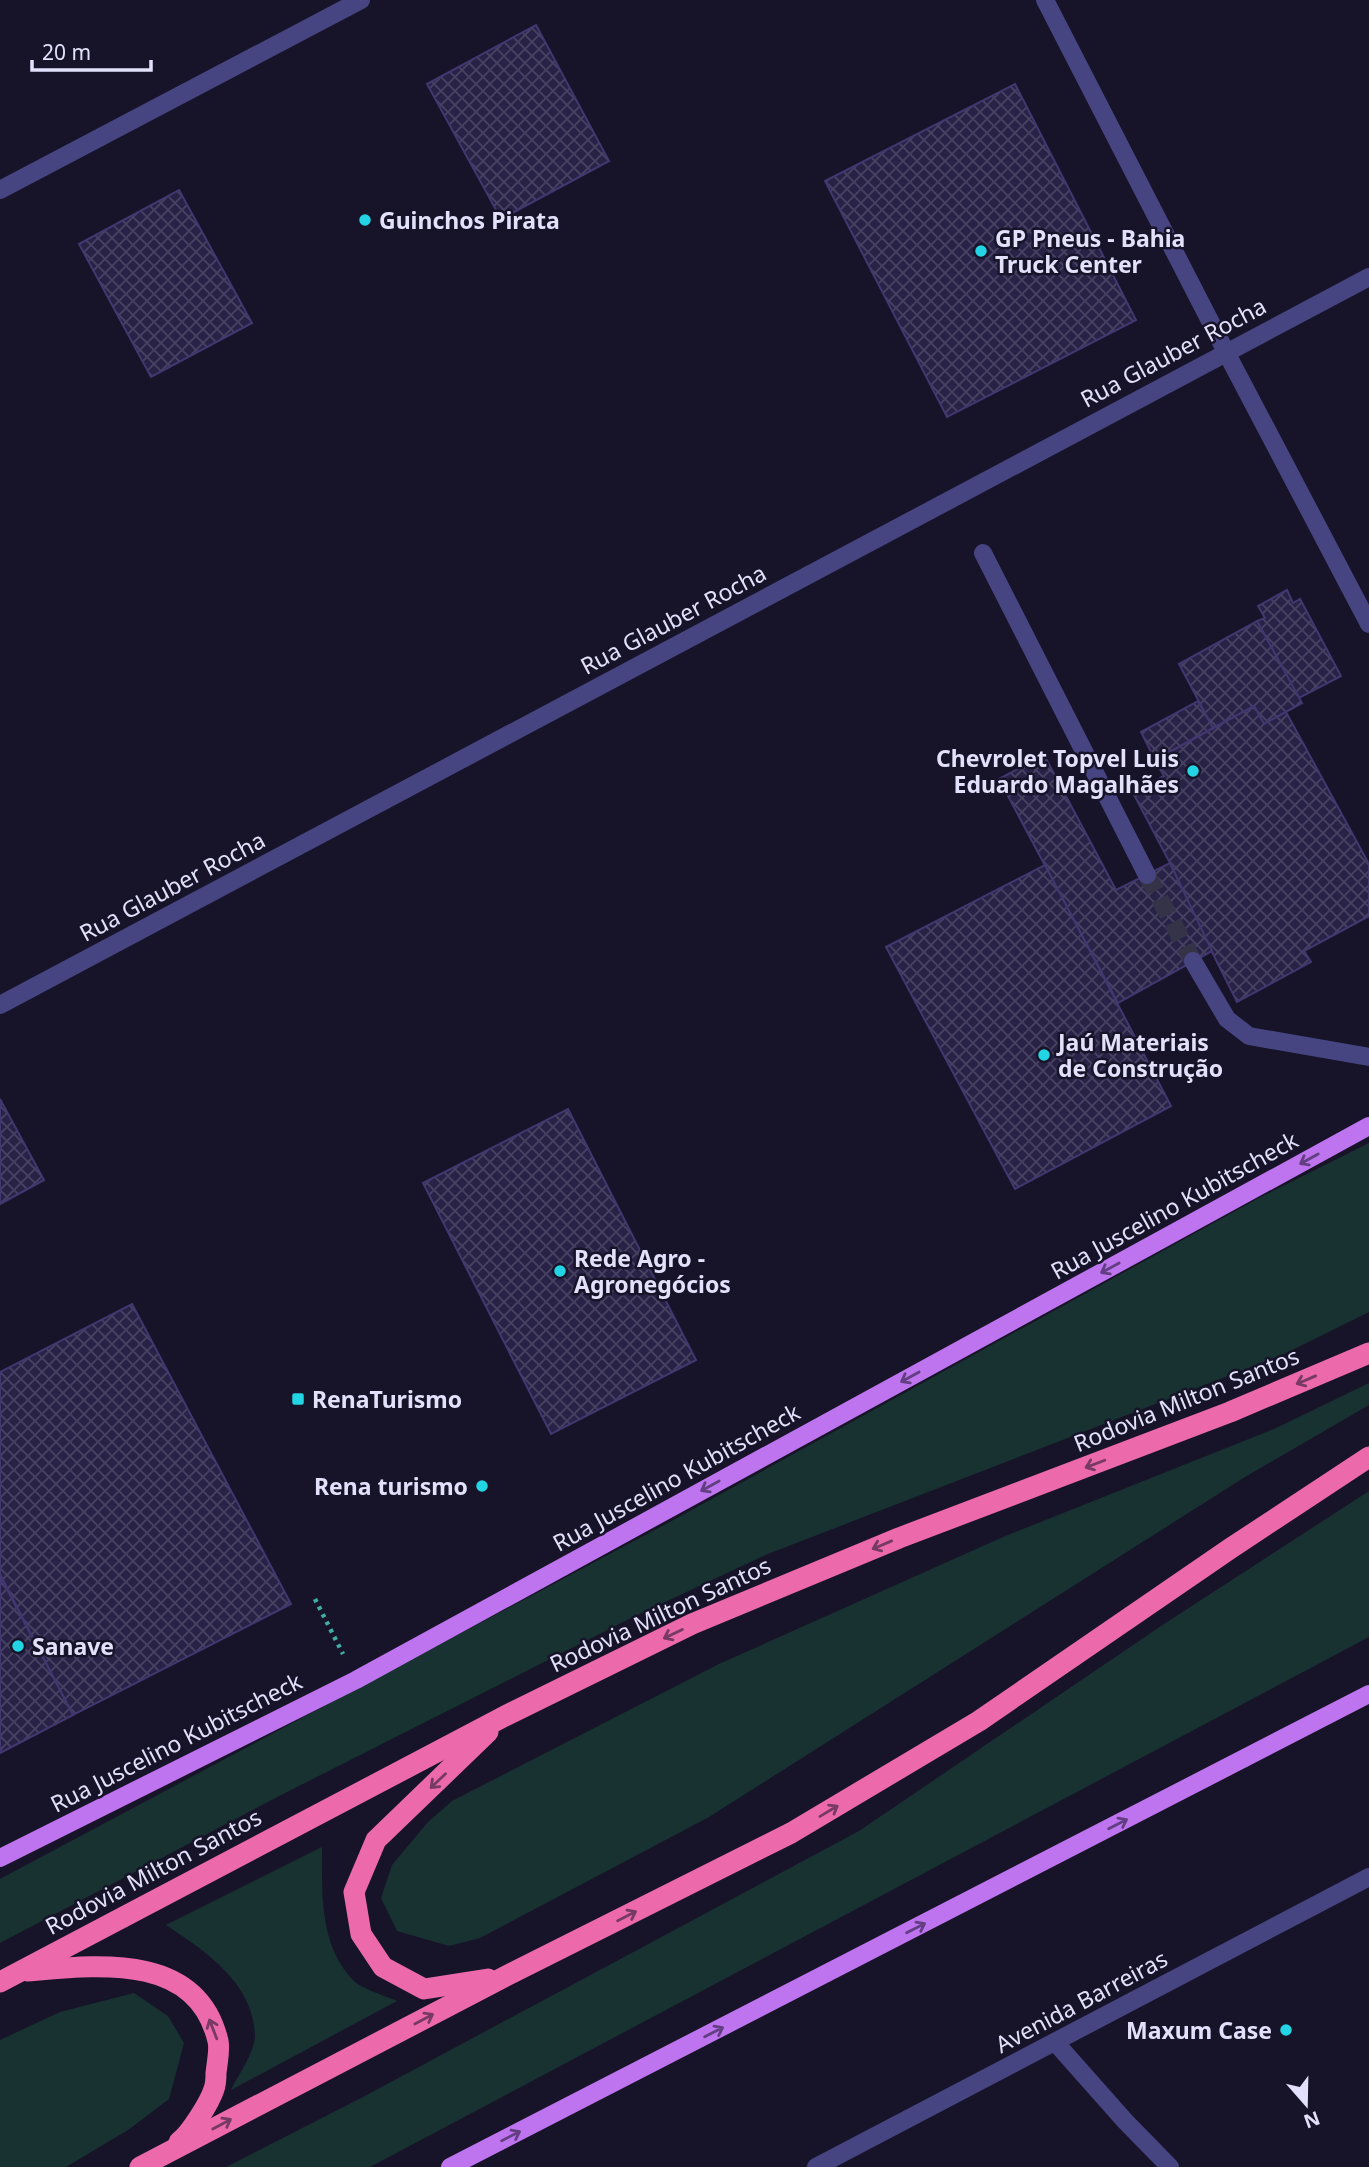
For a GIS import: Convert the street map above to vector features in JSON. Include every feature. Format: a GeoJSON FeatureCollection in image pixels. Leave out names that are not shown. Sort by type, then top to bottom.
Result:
{"type":"FeatureCollection","features":[{"type":"Feature","properties":{"kind":"highway","name":"Rodovia Milton Santos"},"geometry":{"type":"LineString","coordinates":[[9,1977],[505,1716],[692,1624],[899,1538],[1230,1412],[1369,1353]]}},
{"type":"Feature","properties":{"kind":"highway"},"geometry":{"type":"LineString","coordinates":[[143,2166],[506,1976],[792,1833],[979,1721],[1369,1457]]}},
{"type":"Feature","properties":{"kind":"highway"},"geometry":{"type":"LineString","coordinates":[[505,1716],[376,1840],[354,1892],[361,1934],[383,1967],[424,1989],[506,1976]]}},
{"type":"Feature","properties":{"kind":"highway"},"geometry":{"type":"LineString","coordinates":[[9,1977],[92,1965],[131,1968],[162,1975],[188,1989],[206,2009],[219,2043],[215,2088],[187,2136],[143,2166]]}},
{"type":"Feature","properties":{"kind":"main road","name":"Rua Juscelino Kubitscheck"},"geometry":{"type":"LineString","coordinates":[[0,1858],[356,1680],[1369,1126]]}},
{"type":"Feature","properties":{"kind":"main road"},"geometry":{"type":"LineString","coordinates":[[450,2167],[1369,1694]]}},
{"type":"Feature","properties":{"kind":"street"},"geometry":{"type":"LineString","coordinates":[[0,190],[361,0]]}},
{"type":"Feature","properties":{"kind":"street"},"geometry":{"type":"LineString","coordinates":[[1045,0],[1369,624]]}},
{"type":"Feature","properties":{"kind":"street","name":"Rua Glauber Rocha"},"geometry":{"type":"LineString","coordinates":[[0,1005],[1369,277]]}},
{"type":"Feature","properties":{"kind":"street"},"geometry":{"type":"LineString","coordinates":[[983,553],[1147,875]]}},
{"type":"Feature","properties":{"kind":"street"},"geometry":{"type":"LineString","coordinates":[[1193,961],[1227,1019],[1249,1036],[1369,1057]]}},
{"type":"Feature","properties":{"kind":"street","name":"Avenida Barreiras"},"geometry":{"type":"LineString","coordinates":[[816,2167],[1369,1877]]}},
{"type":"Feature","properties":{"kind":"street"},"geometry":{"type":"LineString","coordinates":[[1055,2042],[1170,2167]]}},
{"type":"Feature","properties":{"kind":"path"},"geometry":{"type":"LineString","coordinates":[[315,1599],[356,1680]]}},
{"type":"Feature","properties":{"kind":"green space"},"geometry":{"type":"Polygon","coordinates":[[[1369,1143],[1369,1312],[1282,1355],[768,1554],[633,1617],[285,1793],[0,1943],[0,1879],[679,1517],[1259,1198],[1369,1143]]]}},
{"type":"Feature","properties":{"kind":"green space"},"geometry":{"type":"Polygon","coordinates":[[[1369,1383],[1369,1405],[1245,1477],[709,1817],[480,1938],[449,1946],[397,1931],[381,1898],[392,1865],[428,1822],[452,1801],[719,1664],[1003,1537],[1274,1429],[1369,1383]]]}},
{"type":"Feature","properties":{"kind":"green space"},"geometry":{"type":"Polygon","coordinates":[[[1369,1491],[1369,1637],[370,2167],[226,2167],[361,2098],[859,1831],[1164,1624],[1369,1491]]]}},
{"type":"Feature","properties":{"kind":"green space"},"geometry":{"type":"Polygon","coordinates":[[[322,1847],[323,1900],[328,1934],[334,1951],[353,1980],[397,2001],[231,2090],[249,2056],[255,2036],[246,2000],[225,1970],[166,1925],[322,1847]]]}},
{"type":"Feature","properties":{"kind":"green space"},"geometry":{"type":"Polygon","coordinates":[[[134,1993],[168,2016],[184,2043],[169,2099],[128,2130],[66,2167],[0,2167],[0,2040],[60,2012],[134,1993]]]}},
{"type":"Feature","properties":{"kind":"building"},"geometry":{"type":"Polygon","coordinates":[[[536,25],[609,161],[501,219],[427,84],[536,25]]]}},
{"type":"Feature","properties":{"kind":"building","name":"GP Pneus - Bahia Truck Center"},"geometry":{"type":"Polygon","coordinates":[[[1015,84],[1136,320],[947,417],[825,181],[1015,84]]]}},
{"type":"Feature","properties":{"kind":"building"},"geometry":{"type":"Polygon","coordinates":[[[179,190],[252,323],[151,377],[79,244],[179,190]]]}},
{"type":"Feature","properties":{"kind":"building"},"geometry":{"type":"Polygon","coordinates":[[[1287,590],[1293,603],[1300,599],[1341,676],[1299,698],[1257,621],[1265,618],[1258,606],[1287,590]]]}},
{"type":"Feature","properties":{"kind":"building"},"geometry":{"type":"Polygon","coordinates":[[[1257,621],[1302,703],[1264,724],[1254,706],[1213,728],[1179,664],[1257,621]]]}},
{"type":"Feature","properties":{"kind":"building"},"geometry":{"type":"Polygon","coordinates":[[[1198,701],[1213,728],[1155,760],[1141,732],[1198,701]]]}},
{"type":"Feature","properties":{"kind":"building"},"geometry":{"type":"Polygon","coordinates":[[[1254,706],[1264,724],[1286,712],[1369,864],[1369,916],[1304,951],[1311,962],[1237,1002],[1133,793],[1164,776],[1155,760],[1254,706]]]}},
{"type":"Feature","properties":{"kind":"building"},"geometry":{"type":"Polygon","coordinates":[[[1044,755],[1116,890],[1170,863],[1212,951],[1118,1003],[999,779],[1044,755]]]}},
{"type":"Feature","properties":{"kind":"building","name":"Jaú Materiais de Construção"},"geometry":{"type":"Polygon","coordinates":[[[1045,865],[1171,1106],[1015,1189],[886,947],[1045,865]]]}},
{"type":"Feature","properties":{"kind":"building"},"geometry":{"type":"Polygon","coordinates":[[[0,1099],[44,1180],[0,1204],[0,1099]]]}},
{"type":"Feature","properties":{"kind":"building","name":"Rede Agro - Agronegócios"},"geometry":{"type":"Polygon","coordinates":[[[568,1109],[696,1360],[551,1434],[423,1183],[568,1109]]]}},
{"type":"Feature","properties":{"kind":"building"},"geometry":{"type":"Polygon","coordinates":[[[132,1304],[291,1604],[73,1715],[0,1574],[0,1372],[132,1304]]]}},
{"type":"Feature","properties":{"kind":"building","name":"Sanave"},"geometry":{"type":"Polygon","coordinates":[[[0,1576],[73,1715],[0,1753],[0,1576]]]}},
{"type":"Feature","properties":{"kind":"tunnel"},"geometry":{"type":"LineString","coordinates":[[1147,875],[1193,961]]}},
{"type":"Feature","properties":{"kind":"place","name":"Guinchos Pirata"},"geometry":{"type":"Point","coordinates":[365,220]}},
{"type":"Feature","properties":{"kind":"place","name":"GP Pneus - Bahia Truck Center"},"geometry":{"type":"Point","coordinates":[981,251]}},
{"type":"Feature","properties":{"kind":"place","name":"Chevrolet Topvel Luis Eduardo Magalhães"},"geometry":{"type":"Point","coordinates":[1193,771]}},
{"type":"Feature","properties":{"kind":"place","name":"Jaú Materiais de Construção"},"geometry":{"type":"Point","coordinates":[1044,1055]}},
{"type":"Feature","properties":{"kind":"place","name":"Rede Agro - Agronegócios"},"geometry":{"type":"Point","coordinates":[560,1271]}},
{"type":"Feature","properties":{"kind":"place","name":"RenaTurismo"},"geometry":{"type":"Point","coordinates":[298,1399]}},
{"type":"Feature","properties":{"kind":"place","name":"Rena turismo"},"geometry":{"type":"Point","coordinates":[482,1486]}},
{"type":"Feature","properties":{"kind":"place","name":"Sanave"},"geometry":{"type":"Point","coordinates":[18,1646]}},
{"type":"Feature","properties":{"kind":"place","name":"Maxum Case"},"geometry":{"type":"Point","coordinates":[1286,2030]}}]}
